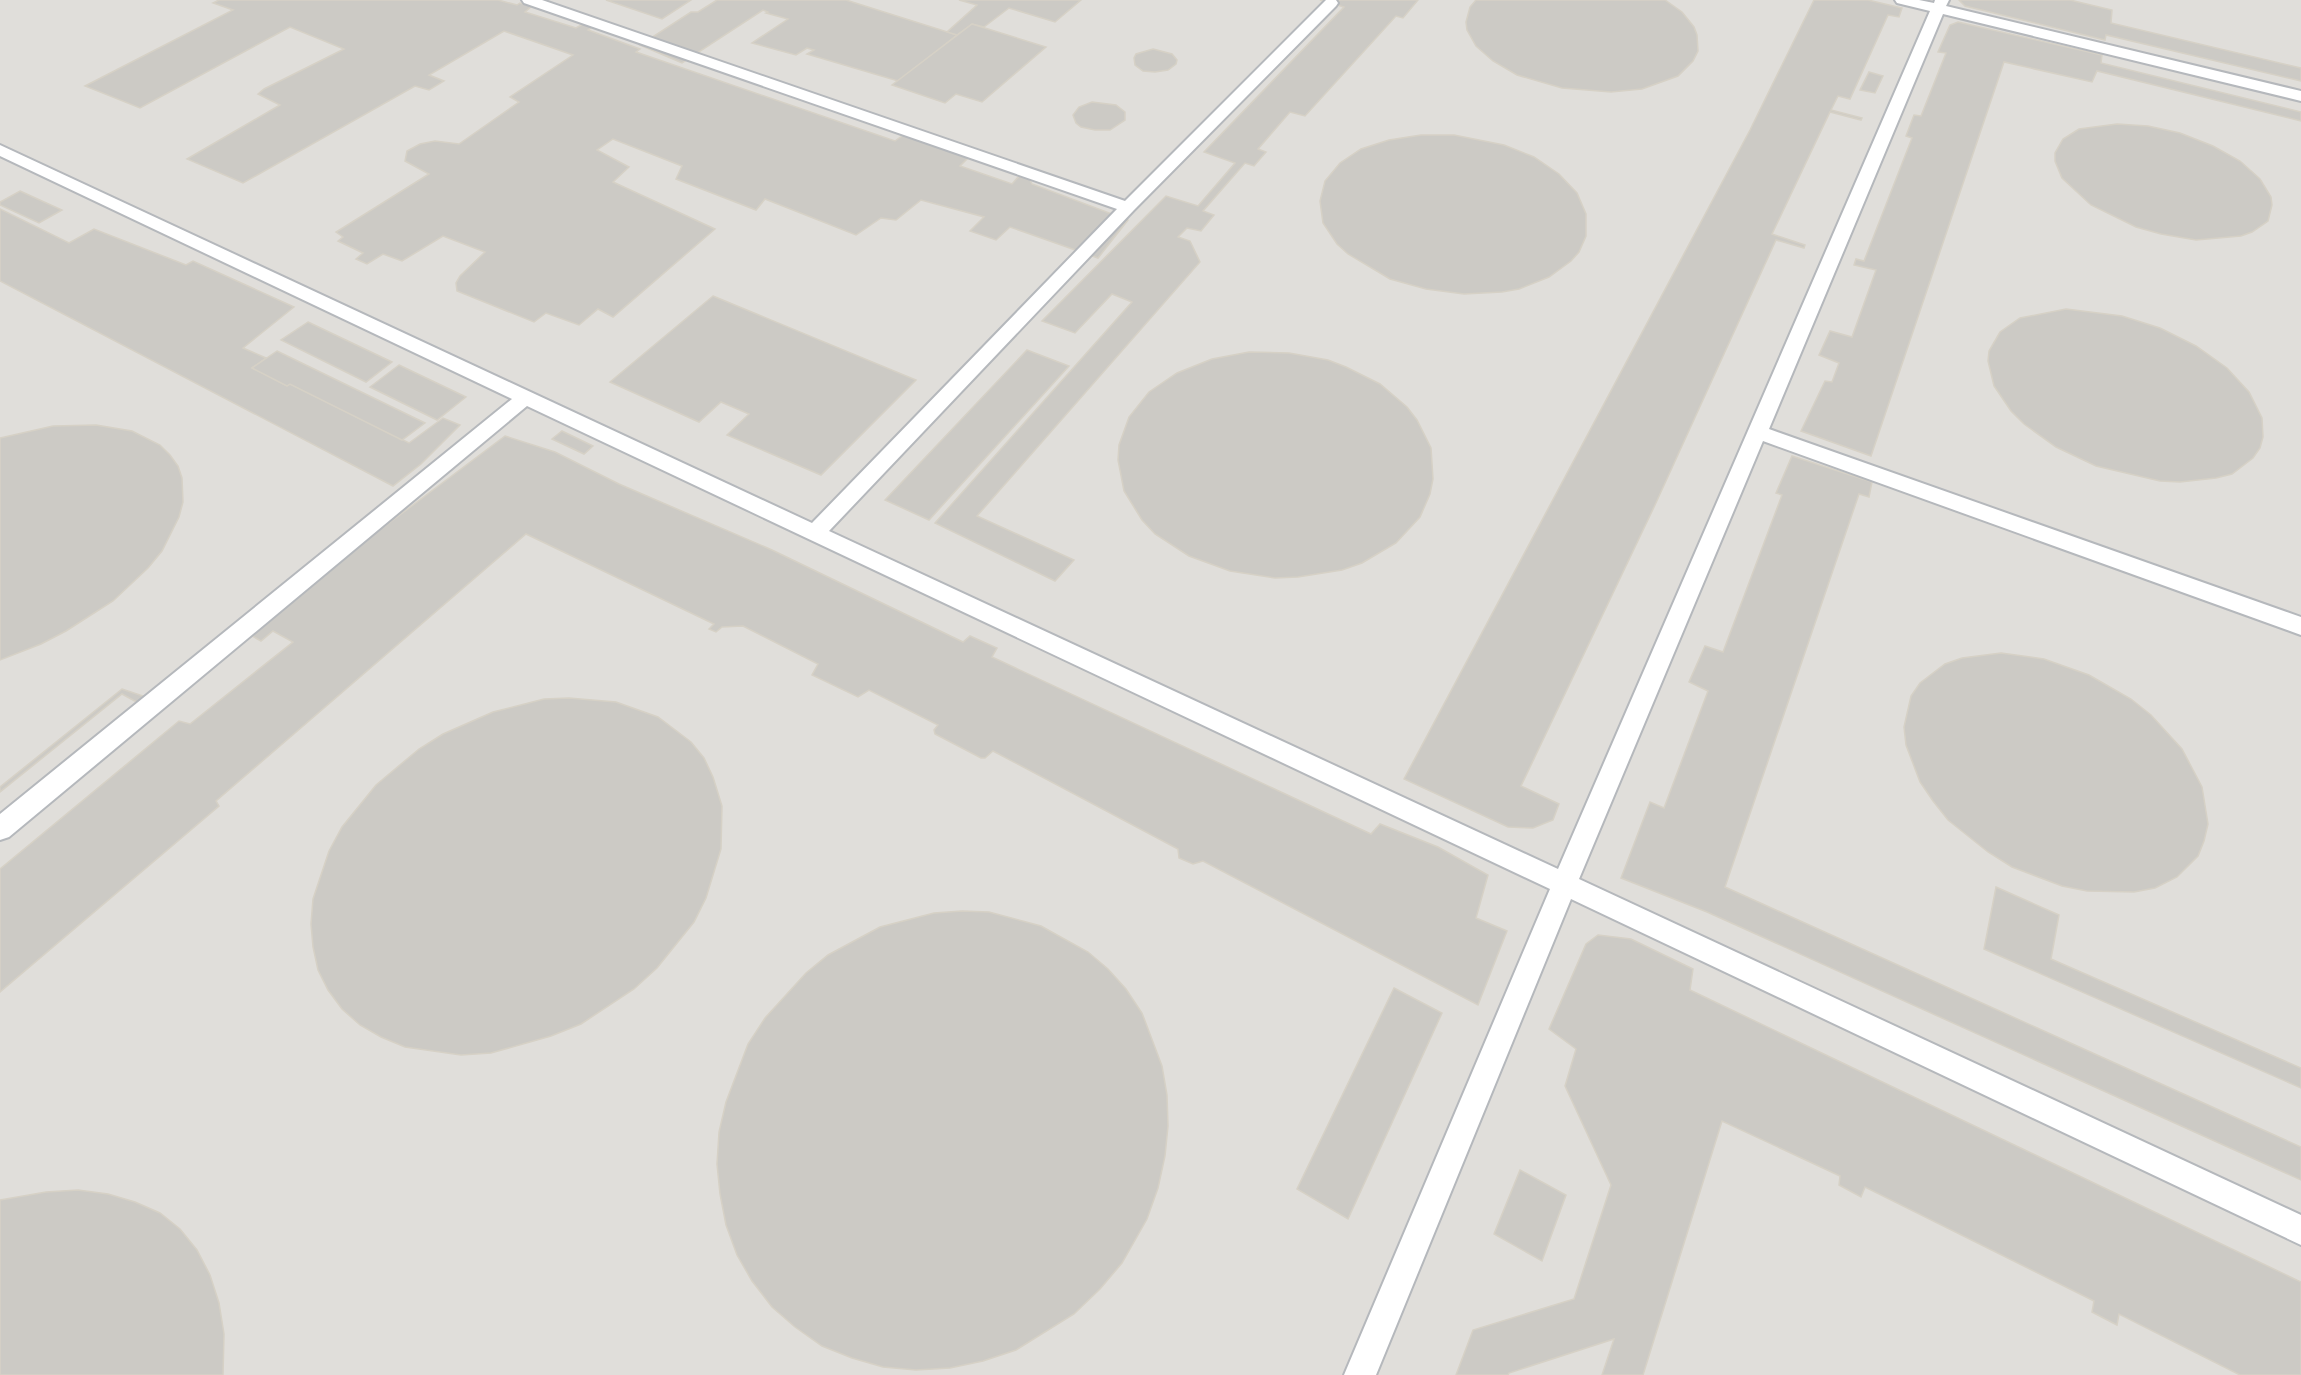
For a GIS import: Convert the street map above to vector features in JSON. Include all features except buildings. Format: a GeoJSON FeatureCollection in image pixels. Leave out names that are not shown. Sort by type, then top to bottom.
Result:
{"type":"FeatureCollection","features":[{"type":"Feature","properties":{"kind":"lane"},"geometry":{"type":"LineString","coordinates":[[529,0],[1128,207]]}},
{"type":"Feature","properties":{"kind":"lane"},"geometry":{"type":"LineString","coordinates":[[1902,0],[1940,4],[2301,96]]}},
{"type":"Feature","properties":{"kind":"lane"},"geometry":{"type":"LineString","coordinates":[[815,533],[1128,207],[1331,3]]}},
{"type":"Feature","properties":{"kind":"lane"},"geometry":{"type":"LineString","coordinates":[[1360,1375],[1565,883],[1940,4]]}},
{"type":"Feature","properties":{"kind":"lane"},"geometry":{"type":"LineString","coordinates":[[0,150],[2301,1230]]}},
{"type":"Feature","properties":{"kind":"lane"},"geometry":{"type":"LineString","coordinates":[[0,829],[525,398]]}},
{"type":"Feature","properties":{"kind":"lane"},"geometry":{"type":"LineString","coordinates":[[1757,432],[2301,626]]}},
{"type":"Feature","properties":{"kind":"shaded area"},"geometry":{"type":"Polygon","coordinates":[[[0,0],[2301,0],[2301,1375],[0,1375],[0,0]]]}}]}
